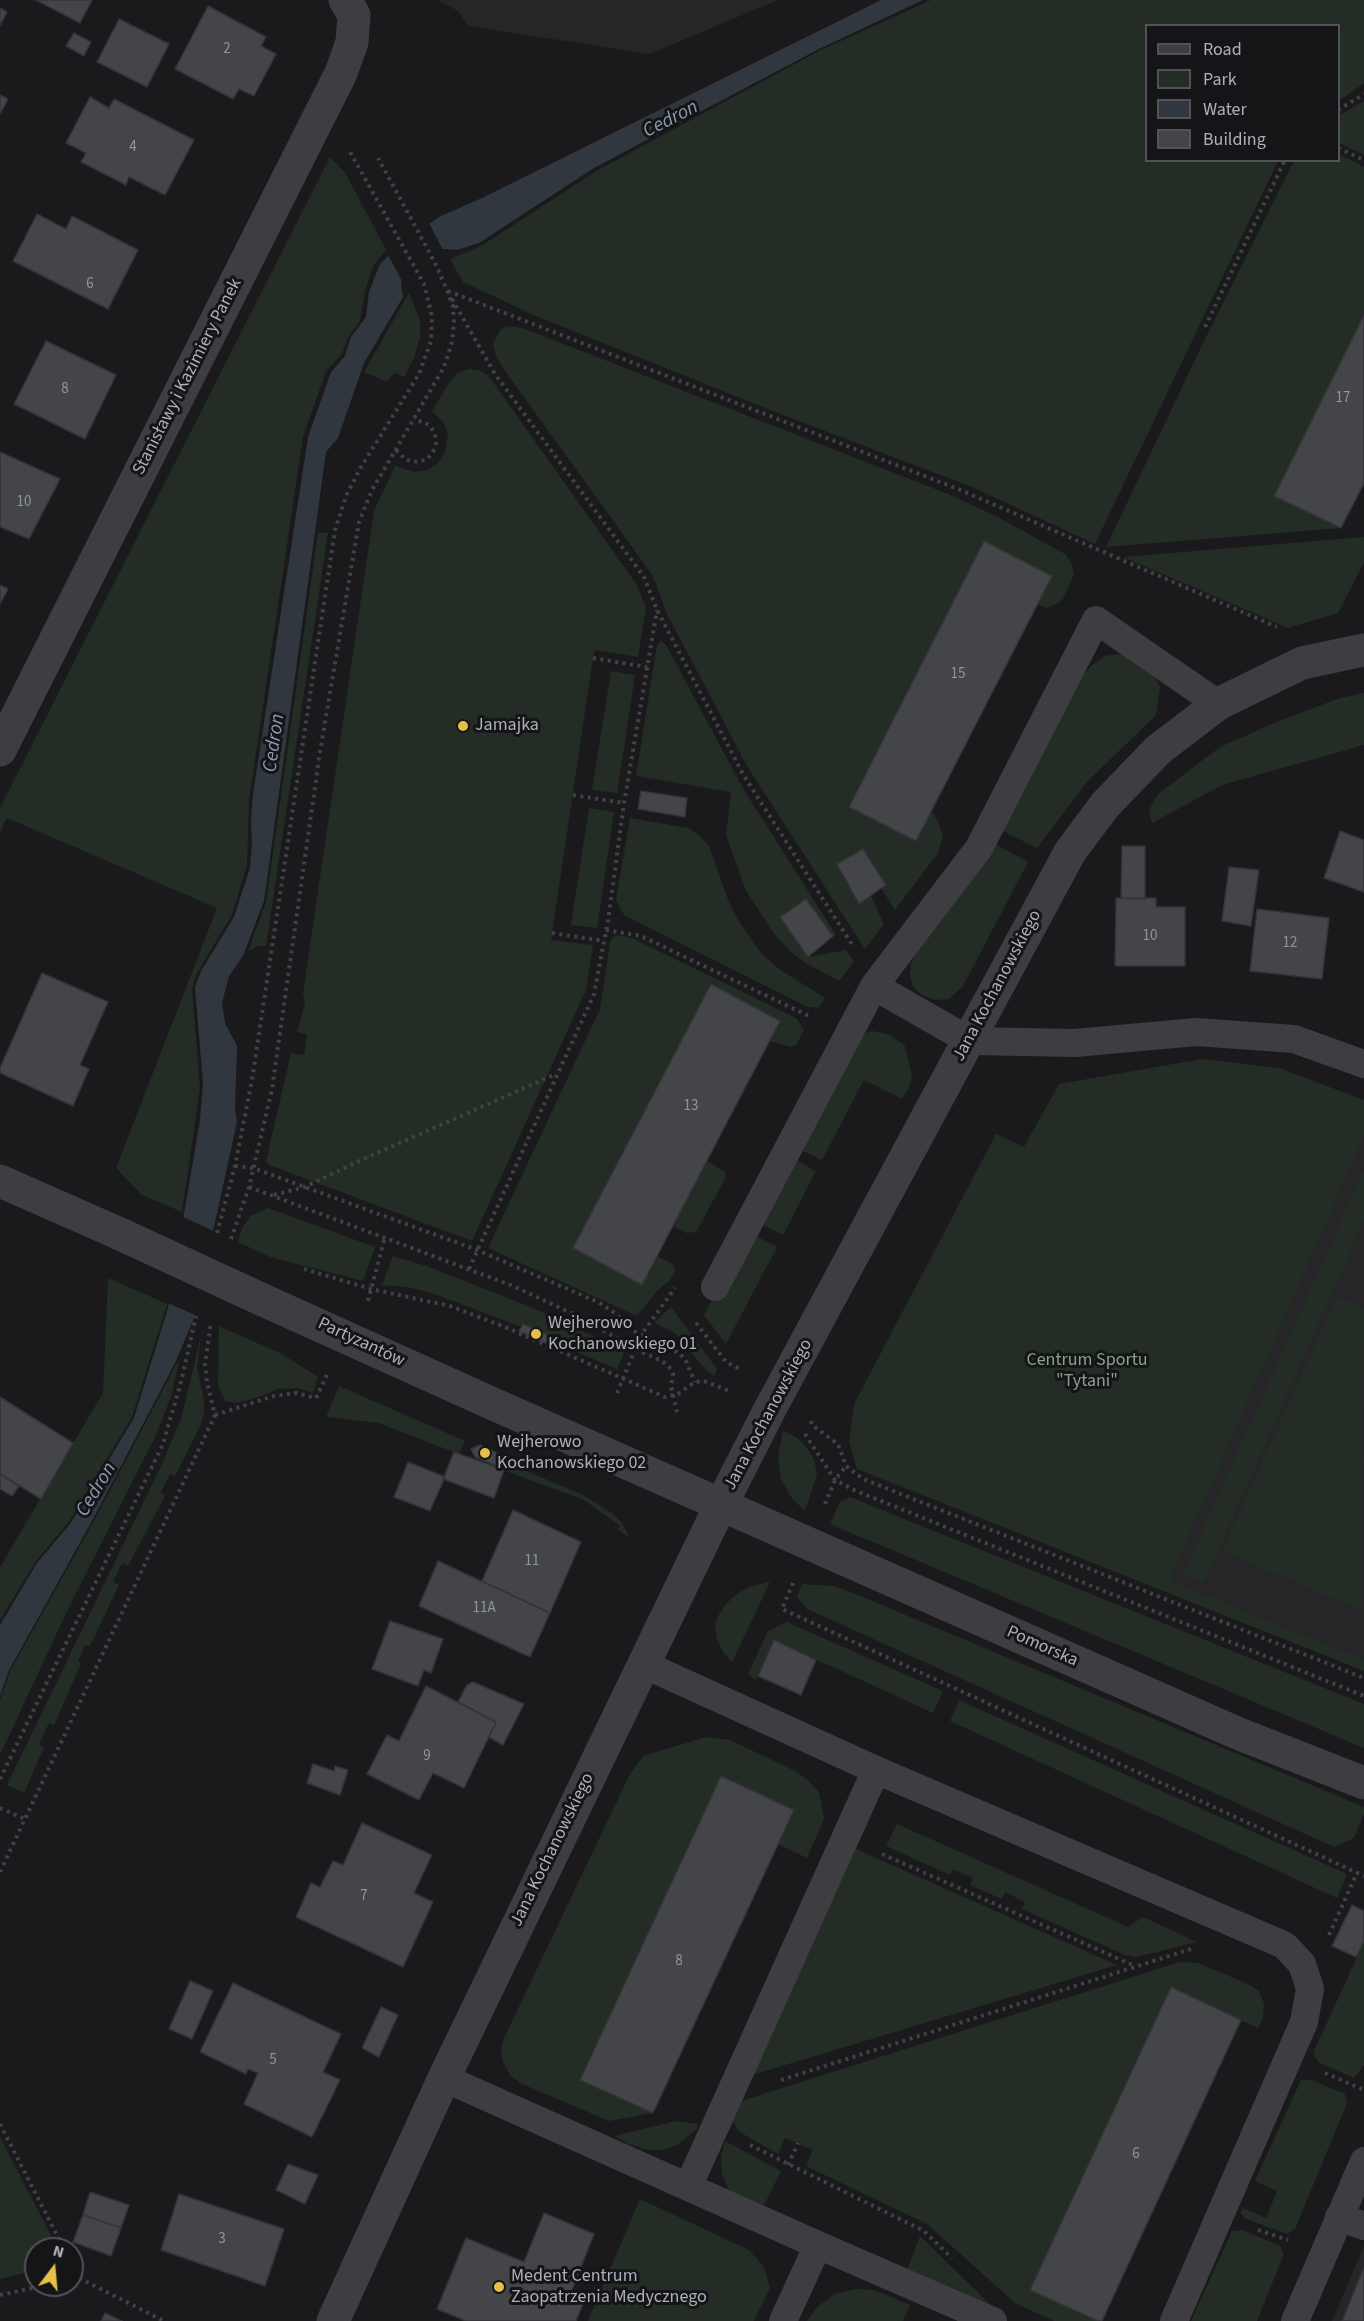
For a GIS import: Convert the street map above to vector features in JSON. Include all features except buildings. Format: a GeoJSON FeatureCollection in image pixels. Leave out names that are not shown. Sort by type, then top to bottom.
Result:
{"type":"FeatureCollection","features":[{"type":"Feature","properties":{"kind":"street","name":"Stanisławy i Kazimiery Panek"},"geometry":{"type":"LineString","coordinates":[[0,750],[341,73],[352,42],[354,15],[345,0]]}},
{"type":"Feature","properties":{"kind":"street","name":"Jana Kochanowskiego"},"geometry":{"type":"LineString","coordinates":[[333,2321],[444,2078],[722,1504],[775,1400],[1070,852],[1105,805],[1158,750],[1218,704],[1302,663],[1364,650]]}},
{"type":"Feature","properties":{"kind":"street","name":"Partyzantów"},"geometry":{"type":"LineString","coordinates":[[0,1181],[491,1403],[722,1504]]}},
{"type":"Feature","properties":{"kind":"street","name":"Pomorska"},"geometry":{"type":"LineString","coordinates":[[722,1504],[1237,1733],[1364,1784]]}},
{"type":"Feature","properties":{"kind":"lane"},"geometry":{"type":"LineString","coordinates":[[715,1287],[874,986],[979,848],[1096,620],[1218,704]]}},
{"type":"Feature","properties":{"kind":"lane"},"geometry":{"type":"LineString","coordinates":[[874,986],[970,1041],[1075,1043],[1196,1032],[1294,1039],[1364,1064]]}},
{"type":"Feature","properties":{"kind":"lane"},"geometry":{"type":"LineString","coordinates":[[643,1664],[876,1770],[1284,1945],[1302,1964],[1310,1989],[1304,2022],[1174,2321]]}},
{"type":"Feature","properties":{"kind":"lane"},"geometry":{"type":"LineString","coordinates":[[688,2187],[876,1770]]}},
{"type":"Feature","properties":{"kind":"lane"},"geometry":{"type":"LineString","coordinates":[[444,2078],[993,2321]]}},
{"type":"Feature","properties":{"kind":"lane"},"geometry":{"type":"LineString","coordinates":[[1295,2321],[1352,2222],[1364,2161]]}},
{"type":"Feature","properties":{"kind":"lane"},"geometry":{"type":"LineString","coordinates":[[783,2321],[818,2245]]}},
{"type":"Feature","properties":{"kind":"path"},"geometry":{"type":"LineString","coordinates":[[1340,109],[1364,94]]}},
{"type":"Feature","properties":{"kind":"path"},"geometry":{"type":"LineString","coordinates":[[1340,149],[1364,160]]}},
{"type":"Feature","properties":{"kind":"path"},"geometry":{"type":"LineString","coordinates":[[378,158],[447,290],[495,374],[644,577],[657,610],[744,776],[863,961],[874,986]]}},
{"type":"Feature","properties":{"kind":"path"},"geometry":{"type":"LineString","coordinates":[[1205,327],[1284,162]]}},
{"type":"Feature","properties":{"kind":"path"},"geometry":{"type":"LineString","coordinates":[[215,1243],[235,1166],[252,1080],[335,530],[346,496],[361,467],[419,374],[431,341],[432,316],[424,284],[359,168]]}},
{"type":"Feature","properties":{"kind":"path"},"geometry":{"type":"LineString","coordinates":[[447,290],[453,315],[452,342],[444,367],[366,503],[354,546],[320,752],[272,1089],[249,1187],[513,1286],[586,1320],[635,1349],[662,1360],[673,1374],[671,1388],[676,1412]]}},
{"type":"Feature","properties":{"kind":"path"},"geometry":{"type":"LineString","coordinates":[[447,290],[958,489],[1094,547],[1279,628],[1283,641],[1302,663]]}},
{"type":"Feature","properties":{"kind":"path"},"geometry":{"type":"LineString","coordinates":[[396,449],[405,460],[418,462],[427,459],[433,452],[436,443],[431,427],[424,422],[414,420]]}},
{"type":"Feature","properties":{"kind":"path"},"geometry":{"type":"LineString","coordinates":[[469,1269],[594,994],[657,610]]}},
{"type":"Feature","properties":{"kind":"path"},"geometry":{"type":"LineString","coordinates":[[593,658],[647,667]]}},
{"type":"Feature","properties":{"kind":"path"},"geometry":{"type":"LineString","coordinates":[[573,795],[624,803]]}},
{"type":"Feature","properties":{"kind":"path"},"geometry":{"type":"LineString","coordinates":[[606,930],[640,936],[814,1019]]}},
{"type":"Feature","properties":{"kind":"path"},"geometry":{"type":"LineString","coordinates":[[552,933],[604,941]]}},
{"type":"Feature","properties":{"kind":"path"},"geometry":{"type":"LineString","coordinates":[[273,1195],[305,1187],[557,1074]]}},
{"type":"Feature","properties":{"kind":"path"},"geometry":{"type":"LineString","coordinates":[[235,1166],[253,1168],[477,1250],[598,1302],[615,1313],[633,1331],[679,1353],[689,1366],[695,1382]]}},
{"type":"Feature","properties":{"kind":"path"},"geometry":{"type":"LineString","coordinates":[[368,1301],[386,1237]]}},
{"type":"Feature","properties":{"kind":"path"},"geometry":{"type":"LineString","coordinates":[[295,1267],[371,1289],[450,1306],[505,1327],[665,1397],[678,1394],[695,1382],[704,1381],[775,1400],[802,1402],[813,1425],[838,1444],[846,1466],[863,1479],[1364,1678]]}},
{"type":"Feature","properties":{"kind":"path"},"geometry":{"type":"LineString","coordinates":[[616,1393],[641,1335],[678,1282]]}},
{"type":"Feature","properties":{"kind":"path"},"geometry":{"type":"LineString","coordinates":[[673,1292],[680,1301]]}},
{"type":"Feature","properties":{"kind":"path"},"geometry":{"type":"LineString","coordinates":[[0,1779],[163,1444],[181,1382],[198,1308]]}},
{"type":"Feature","properties":{"kind":"path"},"geometry":{"type":"LineString","coordinates":[[693,1318],[726,1362],[730,1364]]}},
{"type":"Feature","properties":{"kind":"path"},"geometry":{"type":"LineString","coordinates":[[0,1872],[215,1415],[274,1396],[296,1393],[316,1398],[330,1370]]}},
{"type":"Feature","properties":{"kind":"path"},"geometry":{"type":"LineString","coordinates":[[775,1400],[810,1440],[835,1480],[876,1499],[1364,1696]]}},
{"type":"Feature","properties":{"kind":"path"},"geometry":{"type":"LineString","coordinates":[[846,1466],[835,1480],[782,1609],[1364,1876]]}},
{"type":"Feature","properties":{"kind":"path"},"geometry":{"type":"LineString","coordinates":[[0,1808],[25,1820]]}},
{"type":"Feature","properties":{"kind":"path"},"geometry":{"type":"LineString","coordinates":[[845,1839],[1136,1967]]}},
{"type":"Feature","properties":{"kind":"path"},"geometry":{"type":"LineString","coordinates":[[1345,1902],[1357,1873]]}},
{"type":"Feature","properties":{"kind":"path"},"geometry":{"type":"LineString","coordinates":[[730,2097],[1250,1930]]}},
{"type":"Feature","properties":{"kind":"path"},"geometry":{"type":"LineString","coordinates":[[1316,2070],[1364,2090]]}},
{"type":"Feature","properties":{"kind":"path"},"geometry":{"type":"LineString","coordinates":[[718,2123],[759,2151],[924,2231],[957,2263]]}},
{"type":"Feature","properties":{"kind":"path"},"geometry":{"type":"LineString","coordinates":[[0,2124],[58,2237]]}},
{"type":"Feature","properties":{"kind":"path"},"geometry":{"type":"LineString","coordinates":[[788,2165],[798,2143]]}},
{"type":"Feature","properties":{"kind":"path"},"geometry":{"type":"LineString","coordinates":[[1258,2229],[1292,2242]]}},
{"type":"Feature","properties":{"kind":"path"},"geometry":{"type":"LineString","coordinates":[[84,2281],[164,2321]]}},
{"type":"Feature","properties":{"kind":"path"},"geometry":{"type":"LineString","coordinates":[[0,2295],[24,2290]]}},
{"type":"Feature","properties":{"kind":"shaded area"},"geometry":{"type":"Polygon","coordinates":[[[437,0],[778,0],[650,54],[468,26],[458,11],[437,0]]]}},
{"type":"Feature","properties":{"kind":"shaded area"},"geometry":{"type":"Polygon","coordinates":[[[1364,1137],[1364,1659],[1170,1580],[1364,1137]]]}},
{"type":"Feature","properties":{"kind":"shaded area"},"geometry":{"type":"Polygon","coordinates":[[[1364,2246],[1364,2321],[1332,2321],[1364,2246]]]}},
{"type":"Feature","properties":{"kind":"green space"},"geometry":{"type":"Polygon","coordinates":[[[931,0],[1364,0],[1364,83],[1340,100],[1340,24],[1145,24],[1145,162],[1278,162],[1095,544],[972,487],[765,408],[536,316],[463,282],[450,259],[481,246],[598,170],[819,51],[931,0]]]}},
{"type":"Feature","properties":{"kind":"green space"},"geometry":{"type":"Polygon","coordinates":[[[1364,101],[1364,155],[1340,143],[1340,115],[1364,101]]]}},
{"type":"Feature","properties":{"kind":"green space"},"geometry":{"type":"Polygon","coordinates":[[[1340,155],[1364,167],[1364,315],[1274,495],[1341,528],[1106,547],[1204,341],[1294,162],[1340,162],[1340,155]]]}},
{"type":"Feature","properties":{"kind":"green space"},"geometry":{"type":"Polygon","coordinates":[[[330,157],[346,174],[386,250],[373,266],[365,291],[360,321],[348,337],[342,354],[326,371],[303,437],[249,800],[247,866],[231,917],[196,975],[192,989],[200,1087],[182,1212],[142,1195],[116,1168],[217,908],[7,818],[0,832],[0,808],[330,157]]]}},
{"type":"Feature","properties":{"kind":"green space"},"geometry":{"type":"Polygon","coordinates":[[[409,293],[420,320],[420,337],[414,358],[404,377],[394,373],[387,382],[364,372],[409,293]]]}},
{"type":"Feature","properties":{"kind":"green space"},"geometry":{"type":"Polygon","coordinates":[[[508,326],[523,328],[953,496],[996,516],[1065,554],[1071,562],[1074,574],[1063,599],[1046,608],[1037,604],[1051,575],[984,541],[849,806],[916,841],[931,811],[938,821],[943,836],[938,853],[895,910],[881,888],[886,885],[863,849],[837,864],[859,904],[871,896],[884,924],[865,949],[747,766],[667,614],[653,576],[496,356],[493,343],[501,329],[508,326]]]}},
{"type":"Feature","properties":{"kind":"green space"},"geometry":{"type":"Polygon","coordinates":[[[469,369],[488,375],[637,585],[646,608],[638,657],[595,650],[593,658],[551,940],[593,945],[586,990],[472,1241],[269,1165],[266,1161],[291,1053],[304,1055],[307,1034],[297,1032],[305,1003],[303,993],[374,511],[395,466],[414,472],[427,470],[438,463],[445,453],[448,433],[443,422],[432,411],[451,380],[458,373],[469,369]]]}},
{"type":"Feature","properties":{"kind":"green space"},"geometry":{"type":"Polygon","coordinates":[[[318,533],[328,533],[266,946],[259,946],[248,951],[266,902],[318,533]]]}},
{"type":"Feature","properties":{"kind":"green space"},"geometry":{"type":"Polygon","coordinates":[[[1364,537],[1364,562],[1338,613],[1288,628],[1123,557],[1364,537]]]}},
{"type":"Feature","properties":{"kind":"green space"},"geometry":{"type":"Polygon","coordinates":[[[661,641],[666,645],[744,790],[836,935],[833,936],[806,899],[780,917],[808,957],[846,950],[854,962],[839,981],[792,953],[775,935],[746,891],[726,835],[731,792],[636,776],[657,645],[661,641]]]}},
{"type":"Feature","properties":{"kind":"green space"},"geometry":{"type":"Polygon","coordinates":[[[1118,654],[1133,657],[1154,675],[1160,687],[1156,715],[1087,782],[1037,848],[1001,830],[1075,685],[1092,665],[1105,656],[1118,654]]]}},
{"type":"Feature","properties":{"kind":"green space"},"geometry":{"type":"Polygon","coordinates":[[[611,671],[635,675],[617,793],[592,790],[611,671]]]}},
{"type":"Feature","properties":{"kind":"green space"},"geometry":{"type":"Polygon","coordinates":[[[1364,693],[1364,745],[1222,785],[1152,823],[1149,810],[1158,794],[1220,747],[1340,698],[1364,693]]]}},
{"type":"Feature","properties":{"kind":"green space"},"geometry":{"type":"Polygon","coordinates":[[[589,808],[614,812],[597,928],[571,925],[589,808]]]}},
{"type":"Feature","properties":{"kind":"green space"},"geometry":{"type":"Polygon","coordinates":[[[630,818],[688,828],[698,834],[709,846],[730,905],[760,952],[779,969],[825,998],[818,1008],[808,1007],[624,915],[616,900],[630,818]]]}},
{"type":"Feature","properties":{"kind":"green space"},"geometry":{"type":"Polygon","coordinates":[[[995,844],[1028,862],[963,986],[949,999],[935,1000],[922,995],[913,987],[910,976],[911,963],[920,946],[995,844]]]}},
{"type":"Feature","properties":{"kind":"green space"},"geometry":{"type":"Polygon","coordinates":[[[617,935],[632,938],[790,1015],[797,1019],[804,1030],[796,1045],[791,1047],[770,1041],[780,1021],[711,985],[573,1248],[641,1285],[657,1256],[674,1265],[675,1271],[670,1280],[656,1292],[637,1316],[488,1248],[600,1009],[610,943],[617,935]]]}},
{"type":"Feature","properties":{"kind":"green space"},"geometry":{"type":"Polygon","coordinates":[[[873,1031],[890,1035],[905,1046],[912,1076],[902,1099],[864,1080],[822,1160],[795,1147],[856,1035],[873,1031]]]}},
{"type":"Feature","properties":{"kind":"green space","name":"Centrum Sportu \"Tytani\""},"geometry":{"type":"Polygon","coordinates":[[[1202,1059],[1279,1068],[1364,1100],[1364,1137],[1170,1580],[1364,1659],[1364,1671],[857,1469],[849,1442],[854,1404],[996,1134],[1024,1147],[1059,1084],[1202,1059]]]}},
{"type":"Feature","properties":{"kind":"green space"},"geometry":{"type":"Polygon","coordinates":[[[791,1157],[816,1171],[783,1235],[755,1221],[791,1157]]]}},
{"type":"Feature","properties":{"kind":"green space"},"geometry":{"type":"Polygon","coordinates":[[[707,1161],[725,1172],[726,1177],[696,1232],[686,1233],[673,1226],[707,1161]]]}},
{"type":"Feature","properties":{"kind":"green space"},"geometry":{"type":"Polygon","coordinates":[[[1364,1170],[1364,1220],[1204,1583],[1183,1574],[1364,1170]]]}},
{"type":"Feature","properties":{"kind":"green space"},"geometry":{"type":"Polygon","coordinates":[[[268,1208],[375,1247],[363,1281],[270,1257],[238,1242],[242,1228],[250,1216],[268,1208]]]}},
{"type":"Feature","properties":{"kind":"green space"},"geometry":{"type":"Polygon","coordinates":[[[750,1233],[777,1247],[726,1344],[704,1315],[750,1233]]]}},
{"type":"Feature","properties":{"kind":"green space"},"geometry":{"type":"Polygon","coordinates":[[[393,1256],[426,1266],[531,1307],[580,1330],[624,1353],[617,1369],[553,1342],[553,1337],[523,1324],[519,1326],[432,1293],[407,1287],[382,1285],[393,1256]]]}},
{"type":"Feature","properties":{"kind":"green space"},"geometry":{"type":"Polygon","coordinates":[[[108,1278],[167,1304],[132,1417],[69,1522],[36,1561],[0,1620],[0,1567],[103,1393],[108,1278]]]}},
{"type":"Feature","properties":{"kind":"green space"},"geometry":{"type":"Polygon","coordinates":[[[1337,1297],[1364,1308],[1363,1611],[1222,1551],[1337,1297]]]}},
{"type":"Feature","properties":{"kind":"green space"},"geometry":{"type":"Polygon","coordinates":[[[671,1307],[717,1369],[714,1376],[705,1369],[675,1333],[654,1323],[671,1307]]]}},
{"type":"Feature","properties":{"kind":"green space"},"geometry":{"type":"Polygon","coordinates":[[[219,1326],[282,1354],[318,1377],[313,1393],[298,1388],[278,1389],[237,1403],[225,1401],[218,1385],[219,1326]]]}},
{"type":"Feature","properties":{"kind":"green space"},"geometry":{"type":"Polygon","coordinates":[[[201,1335],[197,1367],[204,1401],[204,1413],[200,1426],[175,1476],[170,1474],[161,1492],[165,1496],[128,1566],[122,1563],[113,1582],[119,1585],[90,1646],[85,1645],[78,1661],[81,1664],[54,1725],[49,1723],[39,1744],[44,1747],[24,1793],[7,1785],[163,1462],[182,1416],[201,1335]]]}},
{"type":"Feature","properties":{"kind":"green space"},"geometry":{"type":"Polygon","coordinates":[[[180,1357],[171,1397],[155,1437],[69,1607],[0,1755],[0,1700],[10,1671],[94,1521],[180,1357]]]}},
{"type":"Feature","properties":{"kind":"green space"},"geometry":{"type":"Polygon","coordinates":[[[339,1386],[465,1441],[459,1454],[378,1423],[326,1417],[339,1386]]]}},
{"type":"Feature","properties":{"kind":"green space"},"geometry":{"type":"Polygon","coordinates":[[[783,1431],[796,1437],[814,1459],[817,1474],[805,1511],[791,1497],[781,1479],[778,1457],[783,1431]]]}},
{"type":"Feature","properties":{"kind":"green space"},"geometry":{"type":"Polygon","coordinates":[[[503,1461],[583,1495],[612,1513],[622,1523],[629,1537],[618,1530],[620,1526],[584,1500],[500,1469],[503,1461]]]}},
{"type":"Feature","properties":{"kind":"green space"},"geometry":{"type":"Polygon","coordinates":[[[850,1497],[1364,1704],[1364,1748],[830,1524],[840,1502],[850,1497]]]}},
{"type":"Feature","properties":{"kind":"green space"},"geometry":{"type":"Polygon","coordinates":[[[770,1582],[732,1662],[723,1652],[717,1639],[715,1627],[718,1616],[738,1593],[751,1586],[770,1582]]]}},
{"type":"Feature","properties":{"kind":"green space"},"geometry":{"type":"Polygon","coordinates":[[[802,1584],[834,1586],[846,1590],[1364,1807],[1364,1814],[1354,1838],[1334,1847],[807,1609],[797,1597],[802,1584]]]}},
{"type":"Feature","properties":{"kind":"green space"},"geometry":{"type":"Polygon","coordinates":[[[787,1622],[943,1691],[933,1713],[774,1640],[756,1680],[748,1674],[768,1631],[787,1622]]]}},
{"type":"Feature","properties":{"kind":"green space"},"geometry":{"type":"Polygon","coordinates":[[[959,1700],[1347,1874],[1337,1898],[950,1721],[959,1700]]]}},
{"type":"Feature","properties":{"kind":"green space"},"geometry":{"type":"Polygon","coordinates":[[[706,1737],[730,1740],[795,1771],[808,1780],[819,1792],[824,1819],[807,1858],[778,1844],[794,1810],[721,1776],[581,2080],[653,2113],[609,2121],[522,2084],[510,2075],[502,2060],[501,2049],[504,2038],[630,1774],[643,1756],[706,1737]]]}},
{"type":"Feature","properties":{"kind":"green space"},"geometry":{"type":"Polygon","coordinates":[[[897,1824],[1128,1927],[1143,1917],[1197,1942],[1136,1957],[1125,1955],[1022,1909],[1025,1902],[1005,1892],[1002,1899],[970,1885],[973,1878],[953,1869],[950,1875],[886,1846],[897,1824]]]}},
{"type":"Feature","properties":{"kind":"green space"},"geometry":{"type":"Polygon","coordinates":[[[856,1849],[1117,1965],[752,2075],[856,1849]]]}},
{"type":"Feature","properties":{"kind":"green space"},"geometry":{"type":"Polygon","coordinates":[[[1364,1942],[1364,2065],[1354,2078],[1318,2062],[1313,2053],[1364,1942]]]}},
{"type":"Feature","properties":{"kind":"green space"},"geometry":{"type":"Polygon","coordinates":[[[1180,1962],[1198,1963],[1259,1991],[1264,2004],[1263,2017],[1258,2028],[1170,1988],[1030,2290],[1098,2321],[1054,2321],[1015,2303],[927,2224],[806,2166],[813,2150],[785,2138],[778,2154],[738,2131],[732,2119],[741,2101],[1180,1962]]]}},
{"type":"Feature","properties":{"kind":"green space"},"geometry":{"type":"Polygon","coordinates":[[[1301,2080],[1312,2080],[1345,2094],[1347,2103],[1295,2229],[1287,2234],[1246,2219],[1240,2213],[1243,2208],[1266,2218],[1277,2191],[1255,2181],[1301,2080]]]}},
{"type":"Feature","properties":{"kind":"green space"},"geometry":{"type":"Polygon","coordinates":[[[676,2121],[698,2124],[697,2129],[677,2145],[662,2150],[648,2150],[614,2136],[676,2121]]]}},
{"type":"Feature","properties":{"kind":"green space"},"geometry":{"type":"Polygon","coordinates":[[[0,2137],[52,2237],[24,2237],[24,2273],[0,2279],[0,2137]]]}},
{"type":"Feature","properties":{"kind":"green space"},"geometry":{"type":"Polygon","coordinates":[[[725,2141],[781,2171],[761,2211],[730,2192],[722,2175],[721,2157],[725,2141]]]}},
{"type":"Feature","properties":{"kind":"green space"},"geometry":{"type":"Polygon","coordinates":[[[640,2199],[749,2250],[764,2267],[770,2288],[754,2321],[588,2321],[640,2199]]]}},
{"type":"Feature","properties":{"kind":"green space"},"geometry":{"type":"Polygon","coordinates":[[[1243,2230],[1280,2246],[1284,2254],[1257,2321],[1191,2321],[1232,2231],[1243,2230]]]}},
{"type":"Feature","properties":{"kind":"green space"},"geometry":{"type":"Polygon","coordinates":[[[920,2236],[998,2312],[906,2273],[920,2236]]]}},
{"type":"Feature","properties":{"kind":"green space"},"geometry":{"type":"Polygon","coordinates":[[[855,2289],[874,2290],[910,2305],[903,2321],[807,2321],[817,2307],[835,2294],[855,2289]]]}},
{"type":"Feature","properties":{"kind":"water","name":"Cedron"},"geometry":{"type":"Polygon","coordinates":[[[881,0],[923,0],[817,50],[594,168],[479,243],[457,250],[431,251],[406,268],[401,284],[403,297],[364,363],[338,438],[326,452],[264,901],[243,956],[229,976],[222,1003],[225,1023],[237,1046],[235,1109],[237,1122],[194,1318],[175,1363],[92,1521],[9,1670],[0,1696],[0,1625],[37,1563],[70,1524],[134,1418],[168,1308],[200,1120],[203,1083],[195,987],[201,971],[234,917],[250,868],[253,794],[308,437],[331,372],[345,356],[351,337],[366,317],[369,292],[380,264],[402,242],[441,216],[482,198],[881,0]]]}},
{"type":"Feature","properties":{"kind":"pier"},"geometry":{"type":"Polygon","coordinates":[[[428,221],[444,252],[432,254],[408,269],[404,285],[387,253],[400,240],[428,221]]]}},
{"type":"Feature","properties":{"kind":"pier"},"geometry":{"type":"Polygon","coordinates":[[[181,1216],[216,1232],[197,1316],[166,1302],[181,1216]]]}},
{"type":"Feature","properties":{"kind":"place","name":"Jamajka"},"geometry":{"type":"Point","coordinates":[463,726]}},
{"type":"Feature","properties":{"kind":"place","name":"Wejherowo Kochanowskiego 01"},"geometry":{"type":"Point","coordinates":[536,1334]}},
{"type":"Feature","properties":{"kind":"place","name":"Wejherowo Kochanowskiego 02"},"geometry":{"type":"Point","coordinates":[485,1453]}},
{"type":"Feature","properties":{"kind":"place","name":"Medent Centrum Zaopatrzenia Medycznego"},"geometry":{"type":"Point","coordinates":[499,2287]}}]}
